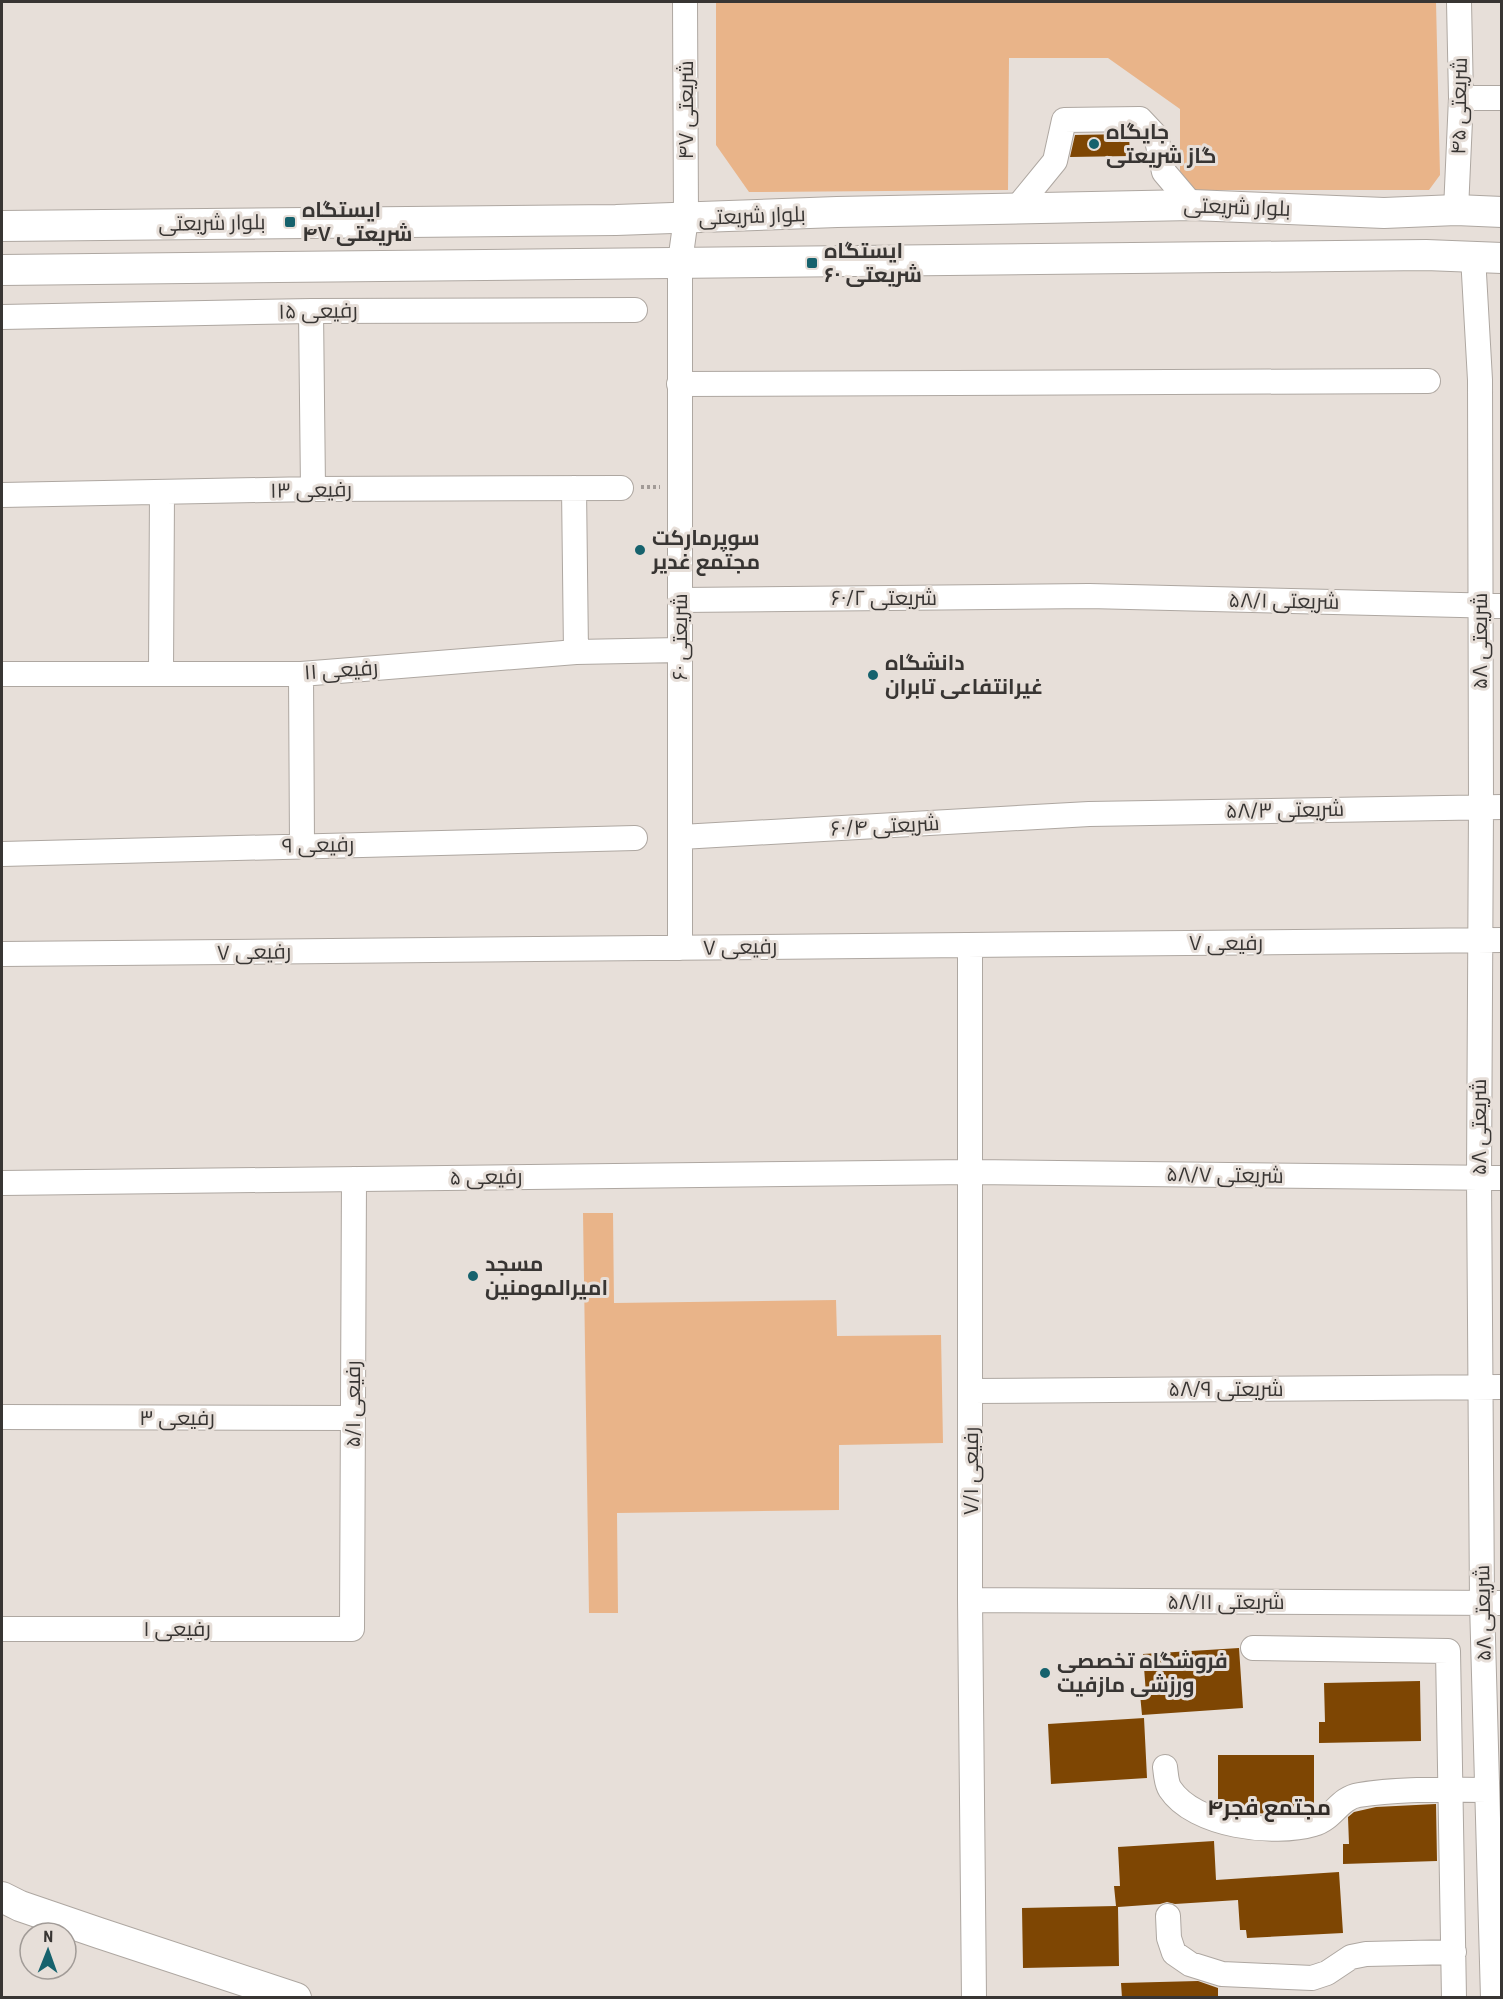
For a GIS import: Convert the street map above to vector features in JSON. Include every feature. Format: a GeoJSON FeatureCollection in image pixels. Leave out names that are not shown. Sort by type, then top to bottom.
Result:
{"type":"FeatureCollection","features":[{"type":"Feature","properties":{"kind":"main road","name":"بلوار شریعتی"},"geometry":{"type":"LineString","coordinates":[[2,226],[686,218],[837,212],[1192,205],[1384,213],[1456,210],[1502,212]]}},
{"type":"Feature","properties":{"kind":"main road"},"geometry":{"type":"LineString","coordinates":[[2,270],[1426,255],[1487,257]]}},
{"type":"Feature","properties":{"kind":"main road"},"geometry":{"type":"LineString","coordinates":[[2,1897],[20,1906],[99,1934],[296,1998]]}},
{"type":"Feature","properties":{"kind":"street","name":"شریعتی ۴۷"},"geometry":{"type":"LineString","coordinates":[[685,2],[686,218]]}},
{"type":"Feature","properties":{"kind":"street","name":"شریعتی ۴۵"},"geometry":{"type":"LineString","coordinates":[[1456,210],[1461,98],[1459,2]]}},
{"type":"Feature","properties":{"kind":"street"},"geometry":{"type":"LineString","coordinates":[[1461,98],[1502,98]]}},
{"type":"Feature","properties":{"kind":"street"},"geometry":{"type":"LineString","coordinates":[[1015,210],[1055,162],[1064,120],[1140,119],[1156,136],[1164,172],[1192,205]]}},
{"type":"Feature","properties":{"kind":"street","name":"شریعتی ۶۰"},"geometry":{"type":"LineString","coordinates":[[680,948],[680,262],[686,218]]}},
{"type":"Feature","properties":{"kind":"street","name":"شریعتی ۵۸"},"geometry":{"type":"LineString","coordinates":[[1487,257],[1480,380],[1490,606],[1492,1603],[1487,1790],[1495,1822],[1493,1998]]}},
{"type":"Feature","properties":{"kind":"street","name":"رفیعی ۱۵"},"geometry":{"type":"LineString","coordinates":[[2,317],[311,311],[635,310]]}},
{"type":"Feature","properties":{"kind":"street"},"geometry":{"type":"LineString","coordinates":[[311,311],[313,489]]}},
{"type":"Feature","properties":{"kind":"street"},"geometry":{"type":"LineString","coordinates":[[679,384],[1428,381]]}},
{"type":"Feature","properties":{"kind":"street"},"geometry":{"type":"LineString","coordinates":[[574,488],[576,652]]}},
{"type":"Feature","properties":{"kind":"street","name":"رفیعی ۱۳"},"geometry":{"type":"LineString","coordinates":[[2,495],[313,489],[621,488]]}},
{"type":"Feature","properties":{"kind":"street"},"geometry":{"type":"LineString","coordinates":[[161,673],[162,492]]}},
{"type":"Feature","properties":{"kind":"street","name":"شریعتی ۵۸/۱"},"geometry":{"type":"LineString","coordinates":[[1089,596],[1490,606]]}},
{"type":"Feature","properties":{"kind":"street","name":"شریعتی ۶۰/۲"},"geometry":{"type":"LineString","coordinates":[[680,600],[1089,596]]}},
{"type":"Feature","properties":{"kind":"street","name":"رفیعی ۱۱"},"geometry":{"type":"LineString","coordinates":[[2,674],[301,674],[576,652],[680,650]]}},
{"type":"Feature","properties":{"kind":"street"},"geometry":{"type":"LineString","coordinates":[[301,674],[302,845]]}},
{"type":"Feature","properties":{"kind":"street","name":"شریعتی ۵۸/۳"},"geometry":{"type":"LineString","coordinates":[[1089,814],[1491,807]]}},
{"type":"Feature","properties":{"kind":"street","name":"شریعتی ۶۰/۴"},"geometry":{"type":"LineString","coordinates":[[681,837],[1089,814]]}},
{"type":"Feature","properties":{"kind":"street","name":"رفیعی ۹"},"geometry":{"type":"LineString","coordinates":[[2,854],[635,838]]}},
{"type":"Feature","properties":{"kind":"street","name":"رفیعی ۷"},"geometry":{"type":"LineString","coordinates":[[2,954],[1490,941]]}},
{"type":"Feature","properties":{"kind":"street","name":"رفیعی ۷/۱"},"geometry":{"type":"LineString","coordinates":[[970,945],[970,1600],[974,1998]]}},
{"type":"Feature","properties":{"kind":"street","name":"شریعتی ۵۸/۷"},"geometry":{"type":"LineString","coordinates":[[971,1172],[1490,1179]]}},
{"type":"Feature","properties":{"kind":"street","name":"رفیعی ۵"},"geometry":{"type":"LineString","coordinates":[[2,1183],[971,1172]]}},
{"type":"Feature","properties":{"kind":"street","name":"رفیعی ۵/۱"},"geometry":{"type":"LineString","coordinates":[[352,1629],[354,1179]]}},
{"type":"Feature","properties":{"kind":"street","name":"شریعتی ۵۸/۹"},"geometry":{"type":"LineString","coordinates":[[971,1391],[1491,1387]]}},
{"type":"Feature","properties":{"kind":"street","name":"رفیعی ۳"},"geometry":{"type":"LineString","coordinates":[[2,1417],[353,1418]]}},
{"type":"Feature","properties":{"kind":"street","name":"شریعتی ۵۸/۱۱"},"geometry":{"type":"LineString","coordinates":[[970,1600],[1492,1603]]}},
{"type":"Feature","properties":{"kind":"street","name":"رفیعی ۱"},"geometry":{"type":"LineString","coordinates":[[2,1629],[352,1629]]}},
{"type":"Feature","properties":{"kind":"street"},"geometry":{"type":"LineString","coordinates":[[1253,1648],[1448,1651],[1454,1998]]}},
{"type":"Feature","properties":{"kind":"street"},"geometry":{"type":"LineString","coordinates":[[1165,1767],[1169,1788],[1190,1809],[1227,1822],[1263,1828],[1293,1828],[1317,1824],[1332,1814],[1343,1800],[1356,1795],[1407,1790],[1487,1790]]}},
{"type":"Feature","properties":{"kind":"street"},"geometry":{"type":"LineString","coordinates":[[1167,1916],[1169,1938],[1174,1953],[1190,1964],[1222,1974],[1312,1978],[1327,1974],[1351,1957],[1366,1954],[1454,1952]]}},
{"type":"Feature","properties":{"kind":"path"},"geometry":{"type":"LineString","coordinates":[[621,488],[679,486]]}},
{"type":"Feature","properties":{"kind":"shaded area"},"geometry":{"type":"Polygon","coordinates":[[[716,2],[1436,2],[1440,175],[1429,190],[1190,190],[1180,182],[1180,109],[1108,58],[1009,58],[1008,190],[749,192],[716,145],[716,2]]]}},
{"type":"Feature","properties":{"kind":"shaded area"},"geometry":{"type":"Polygon","coordinates":[[[583,1213],[613,1213],[614,1303],[836,1300],[837,1336],[941,1335],[943,1443],[839,1445],[839,1510],[617,1513],[618,1613],[589,1613],[583,1213]]]}},
{"type":"Feature","properties":{"kind":"building"},"geometry":{"type":"Polygon","coordinates":[[[1129,134],[1130,156],[1070,157],[1075,135],[1129,134]]]}},
{"type":"Feature","properties":{"kind":"building"},"geometry":{"type":"Polygon","coordinates":[[[1239,1648],[1243,1708],[1142,1715],[1140,1694],[1146,1694],[1143,1654],[1239,1648]]]}},
{"type":"Feature","properties":{"kind":"building"},"geometry":{"type":"Polygon","coordinates":[[[1420,1681],[1421,1741],[1319,1743],[1319,1722],[1325,1722],[1324,1683],[1420,1681]]]}},
{"type":"Feature","properties":{"kind":"building"},"geometry":{"type":"Polygon","coordinates":[[[1144,1718],[1147,1778],[1051,1784],[1048,1724],[1144,1718]]]}},
{"type":"Feature","properties":{"kind":"building"},"geometry":{"type":"Polygon","coordinates":[[[1218,1755],[1314,1755],[1314,1809],[1278,1815],[1239,1811],[1218,1805],[1218,1755]]]}},
{"type":"Feature","properties":{"kind":"building"},"geometry":{"type":"Polygon","coordinates":[[[1436,1804],[1437,1861],[1343,1864],[1343,1844],[1349,1844],[1348,1817],[1354,1812],[1376,1807],[1436,1804]]]}},
{"type":"Feature","properties":{"kind":"building"},"geometry":{"type":"Polygon","coordinates":[[[1214,1841],[1216,1880],[1339,1872],[1343,1933],[1247,1938],[1246,1930],[1240,1930],[1238,1900],[1175,1904],[1167,1902],[1118,1907],[1119,1966],[1023,1968],[1022,1908],[1116,1906],[1114,1886],[1120,1886],[1118,1847],[1214,1841]]]}},
{"type":"Feature","properties":{"kind":"building"},"geometry":{"type":"Polygon","coordinates":[[[1198,1981],[1218,1988],[1218,1998],[1122,1998],[1121,1983],[1198,1981]]]}},
{"type":"Feature","properties":{"kind":"place","name":"جایگاه گاز شریعتی"},"geometry":{"type":"Point","coordinates":[1094,144]}},
{"type":"Feature","properties":{"kind":"place","name":"ایستگاه شریعتی ۴۷"},"geometry":{"type":"Point","coordinates":[290,222]}},
{"type":"Feature","properties":{"kind":"place","name":"ایستگاه شریعتی ۶۰"},"geometry":{"type":"Point","coordinates":[812,263]}},
{"type":"Feature","properties":{"kind":"place","name":"سوپرمارکت مجتمع غدیر"},"geometry":{"type":"Point","coordinates":[640,550]}},
{"type":"Feature","properties":{"kind":"place","name":"دانشگاه غیرانتفاعی تابران"},"geometry":{"type":"Point","coordinates":[873,675]}},
{"type":"Feature","properties":{"kind":"place","name":"مسجد امیرالمومنین"},"geometry":{"type":"Point","coordinates":[473,1276]}},
{"type":"Feature","properties":{"kind":"place","name":"فروشگاه تخصصی ورزشی مازفیت"},"geometry":{"type":"Point","coordinates":[1045,1673]}},
{"type":"Feature","properties":{"kind":"district","name":"مجتمع فجر۴"},"geometry":{"type":"Point","coordinates":[1269,1807]}}]}
